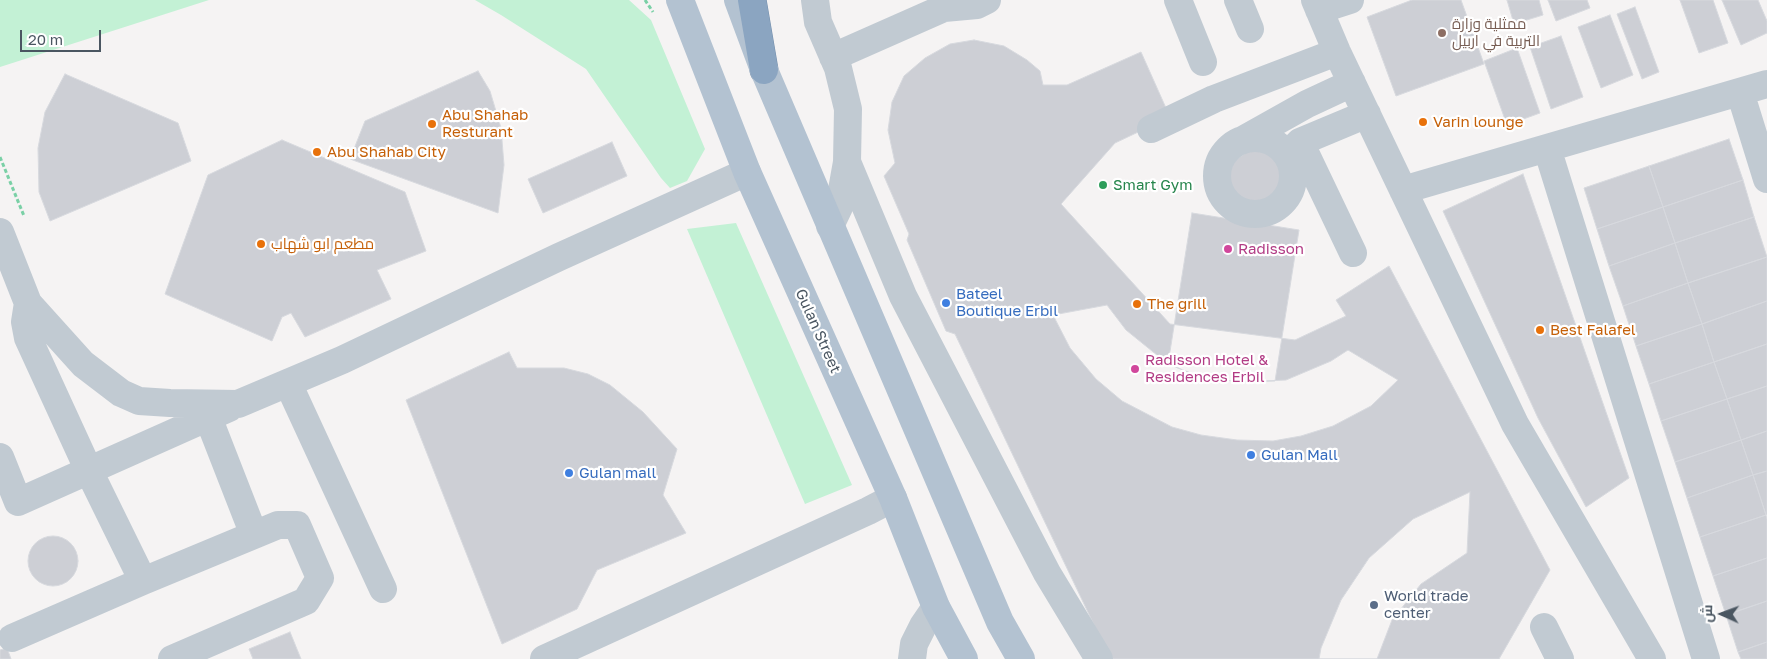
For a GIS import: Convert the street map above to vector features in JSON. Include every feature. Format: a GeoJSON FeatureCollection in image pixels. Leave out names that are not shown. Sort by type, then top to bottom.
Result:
{"type":"FeatureCollection","features":[{"type":"Feature","properties":{"kind":"highway"},"geometry":{"type":"LineString","coordinates":[[752,0],[764,70]]}},
{"type":"Feature","properties":{"kind":"main road","name":"Gulan Street"},"geometry":{"type":"LineString","coordinates":[[680,0],[747,172],[892,498],[936,607],[964,659]]}},
{"type":"Feature","properties":{"kind":"main road"},"geometry":{"type":"LineString","coordinates":[[738,0],[764,70],[1000,622],[1021,659]]}},
{"type":"Feature","properties":{"kind":"street"},"geometry":{"type":"LineString","coordinates":[[815,0],[818,22],[838,68],[848,109],[847,162],[839,207],[830,226]]}},
{"type":"Feature","properties":{"kind":"street"},"geometry":{"type":"LineString","coordinates":[[833,57],[947,4],[977,5],[987,0]]}},
{"type":"Feature","properties":{"kind":"street"},"geometry":{"type":"LineString","coordinates":[[1178,0],[1203,62]]}},
{"type":"Feature","properties":{"kind":"street"},"geometry":{"type":"LineString","coordinates":[[1238,0],[1250,29]]}},
{"type":"Feature","properties":{"kind":"street"},"geometry":{"type":"LineString","coordinates":[[1350,0],[1317,5],[1337,52],[1515,424],[1652,659]]}},
{"type":"Feature","properties":{"kind":"street"},"geometry":{"type":"LineString","coordinates":[[1151,130],[1214,98],[1337,52]]}},
{"type":"Feature","properties":{"kind":"street"},"geometry":{"type":"LineString","coordinates":[[1294,148],[1293,177],[1288,194],[1276,207],[1266,212],[1254,214],[1243,212],[1232,206],[1224,198],[1219,188],[1217,176],[1219,164],[1224,154],[1233,145],[1307,104],[1352,83]]}},
{"type":"Feature","properties":{"kind":"street"},"geometry":{"type":"LineString","coordinates":[[1403,190],[1767,84]]}},
{"type":"Feature","properties":{"kind":"street"},"geometry":{"type":"LineString","coordinates":[[1740,92],[1767,179]]}},
{"type":"Feature","properties":{"kind":"street"},"geometry":{"type":"LineString","coordinates":[[1233,145],[1244,140],[1256,138],[1268,140],[1278,146],[1294,148],[1368,114]]}},
{"type":"Feature","properties":{"kind":"street"},"geometry":{"type":"LineString","coordinates":[[1294,148],[1353,253]]}},
{"type":"Feature","properties":{"kind":"street"},"geometry":{"type":"LineString","coordinates":[[1547,148],[1706,659]]}},
{"type":"Feature","properties":{"kind":"street"},"geometry":{"type":"LineString","coordinates":[[847,162],[903,296],[1047,573],[1099,659]]}},
{"type":"Feature","properties":{"kind":"street"},"geometry":{"type":"LineString","coordinates":[[0,457],[18,502],[208,417],[342,360],[559,257],[747,172]]}},
{"type":"Feature","properties":{"kind":"street"},"geometry":{"type":"LineString","coordinates":[[0,232],[28,303],[83,364],[121,392],[140,401],[238,404]]}},
{"type":"Feature","properties":{"kind":"street"},"geometry":{"type":"LineString","coordinates":[[28,303],[26,322],[28,338],[88,471],[143,581]]}},
{"type":"Feature","properties":{"kind":"street"},"geometry":{"type":"LineString","coordinates":[[288,383],[383,589]]}},
{"type":"Feature","properties":{"kind":"street"},"geometry":{"type":"LineString","coordinates":[[208,417],[254,535]]}},
{"type":"Feature","properties":{"kind":"street"},"geometry":{"type":"LineString","coordinates":[[544,659],[868,511],[892,498]]}},
{"type":"Feature","properties":{"kind":"street"},"geometry":{"type":"LineString","coordinates":[[12,638],[278,525],[297,525],[320,578],[306,601],[172,659]]}},
{"type":"Feature","properties":{"kind":"street"},"geometry":{"type":"LineString","coordinates":[[912,659],[914,644],[936,607]]}},
{"type":"Feature","properties":{"kind":"street"},"geometry":{"type":"LineString","coordinates":[[1544,627],[1560,659]]}},
{"type":"Feature","properties":{"kind":"path"},"geometry":{"type":"LineString","coordinates":[[645,0],[649,4]]}},
{"type":"Feature","properties":{"kind":"green space"},"geometry":{"type":"Polygon","coordinates":[[[0,0],[209,0],[0,67],[0,0]]]}},
{"type":"Feature","properties":{"kind":"green space"},"geometry":{"type":"Polygon","coordinates":[[[475,0],[629,0],[651,20],[705,149],[687,181],[670,188],[661,178],[586,69],[475,0]]]}},
{"type":"Feature","properties":{"kind":"green space"},"geometry":{"type":"Polygon","coordinates":[[[736,223],[852,485],[805,504],[687,229],[736,223]]]}},
{"type":"Feature","properties":{"kind":"building"},"geometry":{"type":"Polygon","coordinates":[[[1412,0],[1461,0],[1484,64],[1396,96],[1367,17],[1412,0]]]}},
{"type":"Feature","properties":{"kind":"building"},"geometry":{"type":"Polygon","coordinates":[[[1507,0],[1539,0],[1543,15],[1514,24],[1507,0]]]}},
{"type":"Feature","properties":{"kind":"building"},"geometry":{"type":"Polygon","coordinates":[[[1548,0],[1587,0],[1590,8],[1556,21],[1548,0]]]}},
{"type":"Feature","properties":{"kind":"building"},"geometry":{"type":"Polygon","coordinates":[[[1680,0],[1713,0],[1728,43],[1699,53],[1680,0]]]}},
{"type":"Feature","properties":{"kind":"building"},"geometry":{"type":"Polygon","coordinates":[[[1722,0],[1758,0],[1767,21],[1767,33],[1741,45],[1722,0]]]}},
{"type":"Feature","properties":{"kind":"building"},"geometry":{"type":"Polygon","coordinates":[[[1635,7],[1659,72],[1642,79],[1617,14],[1635,7]]]}},
{"type":"Feature","properties":{"kind":"building"},"geometry":{"type":"Polygon","coordinates":[[[1610,15],[1633,75],[1601,88],[1578,27],[1610,15]]]}},
{"type":"Feature","properties":{"kind":"building"},"geometry":{"type":"Polygon","coordinates":[[[1561,36],[1583,97],[1551,109],[1530,47],[1561,36]]]}},
{"type":"Feature","properties":{"kind":"building","name":"Gulan Mall"},"geometry":{"type":"Polygon","coordinates":[[[974,40],[1004,46],[1027,60],[1040,71],[1043,85],[1067,85],[1141,52],[1170,117],[1115,143],[1061,204],[1170,324],[1295,340],[1346,316],[1336,300],[1389,266],[1550,570],[1499,659],[1113,659],[1095,627],[955,334],[946,331],[907,240],[909,234],[884,176],[895,163],[888,130],[892,102],[904,76],[925,58],[950,44],[974,40]]]}},
{"type":"Feature","properties":{"kind":"building"},"geometry":{"type":"Polygon","coordinates":[[[1517,48],[1540,113],[1507,125],[1484,61],[1517,48]]]}},
{"type":"Feature","properties":{"kind":"building"},"geometry":{"type":"Polygon","coordinates":[[[478,71],[490,91],[501,128],[504,165],[498,213],[350,159],[365,121],[478,71]]]}},
{"type":"Feature","properties":{"kind":"building"},"geometry":{"type":"Polygon","coordinates":[[[65,74],[178,123],[191,161],[50,221],[39,192],[38,148],[45,112],[65,74]]]}},
{"type":"Feature","properties":{"kind":"building"},"geometry":{"type":"Polygon","coordinates":[[[1729,139],[1743,180],[1663,207],[1649,166],[1729,139]]]}},
{"type":"Feature","properties":{"kind":"building"},"geometry":{"type":"Polygon","coordinates":[[[282,140],[405,192],[426,251],[377,270],[391,299],[305,337],[291,313],[282,317],[272,341],[165,294],[208,175],[282,140]]]}},
{"type":"Feature","properties":{"kind":"building"},"geometry":{"type":"Polygon","coordinates":[[[612,142],[627,176],[543,213],[528,179],[612,142]]]}},
{"type":"Feature","properties":{"kind":"building"},"geometry":{"type":"Polygon","coordinates":[[[1264,149],[1280,156],[1288,169],[1290,190],[1271,225],[1233,219],[1229,174],[1234,161],[1247,152],[1264,149]]]}},
{"type":"Feature","properties":{"kind":"building"},"geometry":{"type":"Polygon","coordinates":[[[1649,166],[1663,207],[1597,229],[1584,188],[1649,166]]]}},
{"type":"Feature","properties":{"kind":"building"},"geometry":{"type":"Polygon","coordinates":[[[1523,174],[1629,478],[1586,507],[1538,418],[1443,211],[1523,174]]]}},
{"type":"Feature","properties":{"kind":"building"},"geometry":{"type":"Polygon","coordinates":[[[1743,180],[1754,217],[1675,243],[1663,207],[1743,180]]]}},
{"type":"Feature","properties":{"kind":"building"},"geometry":{"type":"Polygon","coordinates":[[[1663,207],[1675,243],[1609,266],[1597,229],[1663,207]]]}},
{"type":"Feature","properties":{"kind":"building"},"geometry":{"type":"Polygon","coordinates":[[[1192,213],[1299,230],[1275,381],[1239,382],[1198,376],[1168,364],[1192,213]]]}},
{"type":"Feature","properties":{"kind":"building"},"geometry":{"type":"Polygon","coordinates":[[[1754,217],[1767,257],[1688,283],[1675,243],[1754,217]]]}},
{"type":"Feature","properties":{"kind":"building"},"geometry":{"type":"Polygon","coordinates":[[[1675,243],[1688,283],[1623,306],[1609,266],[1675,243]]]}},
{"type":"Feature","properties":{"kind":"building"},"geometry":{"type":"Polygon","coordinates":[[[1767,257],[1767,301],[1702,324],[1688,283],[1767,257]]]}},
{"type":"Feature","properties":{"kind":"building"},"geometry":{"type":"Polygon","coordinates":[[[1688,283],[1702,324],[1636,346],[1623,306],[1688,283]]]}},
{"type":"Feature","properties":{"kind":"building"},"geometry":{"type":"Polygon","coordinates":[[[1767,301],[1767,344],[1714,362],[1702,324],[1767,301]]]}},
{"type":"Feature","properties":{"kind":"building","name":"Radisson Hotel & Residences Erbil"},"geometry":{"type":"Polygon","coordinates":[[[1107,305],[1126,330],[1168,364],[1198,376],[1239,382],[1286,380],[1331,361],[1348,350],[1398,380],[1371,406],[1333,426],[1301,436],[1273,441],[1237,440],[1201,435],[1172,427],[1122,401],[1096,379],[1070,348],[1053,315],[1107,305]]]}},
{"type":"Feature","properties":{"kind":"building"},"geometry":{"type":"Polygon","coordinates":[[[1702,324],[1714,362],[1649,384],[1636,346],[1702,324]]]}},
{"type":"Feature","properties":{"kind":"building"},"geometry":{"type":"Polygon","coordinates":[[[1767,344],[1767,386],[1727,399],[1714,362],[1767,344]]]}},
{"type":"Feature","properties":{"kind":"building"},"geometry":{"type":"Polygon","coordinates":[[[509,352],[517,368],[564,368],[588,374],[610,385],[643,412],[677,449],[663,495],[686,533],[597,570],[577,609],[502,644],[406,400],[509,352]]]}},
{"type":"Feature","properties":{"kind":"building"},"geometry":{"type":"Polygon","coordinates":[[[1714,362],[1727,399],[1661,421],[1649,384],[1714,362]]]}},
{"type":"Feature","properties":{"kind":"building"},"geometry":{"type":"Polygon","coordinates":[[[1767,386],[1767,431],[1741,440],[1727,399],[1767,386]]]}},
{"type":"Feature","properties":{"kind":"building"},"geometry":{"type":"Polygon","coordinates":[[[1727,399],[1741,440],[1675,462],[1661,421],[1727,399]]]}},
{"type":"Feature","properties":{"kind":"building"},"geometry":{"type":"Polygon","coordinates":[[[1767,431],[1767,471],[1753,475],[1741,440],[1767,431]]]}},
{"type":"Feature","properties":{"kind":"building"},"geometry":{"type":"Polygon","coordinates":[[[1741,440],[1753,475],[1687,498],[1675,462],[1741,440]]]}},
{"type":"Feature","properties":{"kind":"building"},"geometry":{"type":"Polygon","coordinates":[[[1767,471],[1767,514],[1766,515],[1753,475],[1767,471]]]}},
{"type":"Feature","properties":{"kind":"building"},"geometry":{"type":"Polygon","coordinates":[[[1753,475],[1766,515],[1700,537],[1687,498],[1753,475]]]}},
{"type":"Feature","properties":{"kind":"building"},"geometry":{"type":"Polygon","coordinates":[[[1470,492],[1467,553],[1421,584],[1392,620],[1377,659],[1319,659],[1321,648],[1341,600],[1369,558],[1413,519],[1470,492]]]}},
{"type":"Feature","properties":{"kind":"building"},"geometry":{"type":"Polygon","coordinates":[[[1766,515],[1767,558],[1713,576],[1700,537],[1766,515]]]}},
{"type":"Feature","properties":{"kind":"building"},"geometry":{"type":"Polygon","coordinates":[[[48,536],[58,536],[71,543],[78,556],[78,566],[71,579],[58,586],[48,586],[39,582],[32,575],[28,566],[28,556],[32,547],[39,540],[48,536]]]}},
{"type":"Feature","properties":{"kind":"building"},"geometry":{"type":"Polygon","coordinates":[[[1767,558],[1767,601],[1726,615],[1713,576],[1767,558]]]}},
{"type":"Feature","properties":{"kind":"building"},"geometry":{"type":"Polygon","coordinates":[[[1767,601],[1767,642],[1738,652],[1726,615],[1767,601]]]}},
{"type":"Feature","properties":{"kind":"building"},"geometry":{"type":"Polygon","coordinates":[[[290,632],[301,659],[253,659],[249,649],[290,632]]]}},
{"type":"Feature","properties":{"kind":"building"},"geometry":{"type":"Polygon","coordinates":[[[1767,642],[1767,659],[1741,659],[1738,652],[1767,642]]]}},
{"type":"Feature","properties":{"kind":"building"},"geometry":{"type":"Polygon","coordinates":[[[7,648],[11,659],[0,659],[0,650],[7,648]]]}},
{"type":"Feature","properties":{"kind":"place","name":"ممثلية وزارة التربية في اربيل"},"geometry":{"type":"Point","coordinates":[1442,33]}},
{"type":"Feature","properties":{"kind":"place","name":"Varin lounge"},"geometry":{"type":"Point","coordinates":[1423,122]}},
{"type":"Feature","properties":{"kind":"place","name":"Abu Shahab Resturant"},"geometry":{"type":"Point","coordinates":[432,124]}},
{"type":"Feature","properties":{"kind":"place","name":"Abu Shahab City"},"geometry":{"type":"Point","coordinates":[317,152]}},
{"type":"Feature","properties":{"kind":"place","name":"Smart Gym"},"geometry":{"type":"Point","coordinates":[1103,185]}},
{"type":"Feature","properties":{"kind":"place","name":"مطعم ابو شهاب"},"geometry":{"type":"Point","coordinates":[261,244]}},
{"type":"Feature","properties":{"kind":"place","name":"Radisson"},"geometry":{"type":"Point","coordinates":[1228,249]}},
{"type":"Feature","properties":{"kind":"place","name":"Bateel Boutique Erbil"},"geometry":{"type":"Point","coordinates":[946,303]}},
{"type":"Feature","properties":{"kind":"place","name":"The grill"},"geometry":{"type":"Point","coordinates":[1137,304]}},
{"type":"Feature","properties":{"kind":"place","name":"Best Falafel"},"geometry":{"type":"Point","coordinates":[1540,330]}},
{"type":"Feature","properties":{"kind":"place","name":"Radisson Hotel & Residences Erbil"},"geometry":{"type":"Point","coordinates":[1135,369]}},
{"type":"Feature","properties":{"kind":"place","name":"Gulan Mall"},"geometry":{"type":"Point","coordinates":[1251,455]}},
{"type":"Feature","properties":{"kind":"place","name":"Gulan mall"},"geometry":{"type":"Point","coordinates":[569,473]}},
{"type":"Feature","properties":{"kind":"place","name":"World trade center"},"geometry":{"type":"Point","coordinates":[1374,605]}}]}
